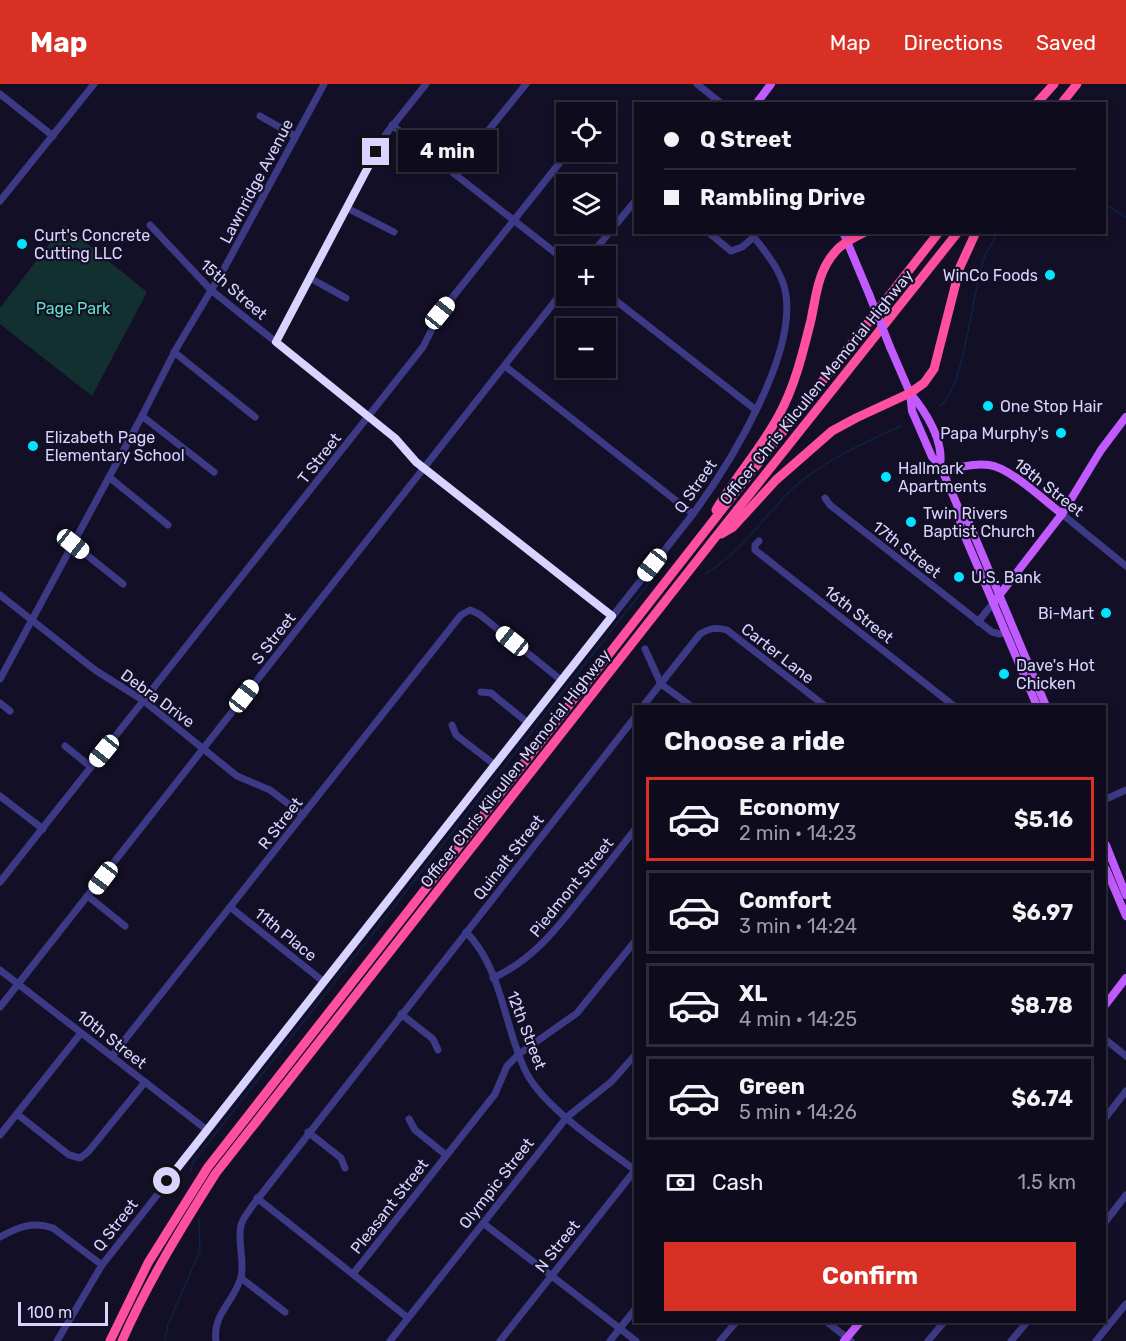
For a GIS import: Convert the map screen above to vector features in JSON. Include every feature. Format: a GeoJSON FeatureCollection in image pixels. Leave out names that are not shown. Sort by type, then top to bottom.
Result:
{"type":"FeatureCollection","features":[{"type":"Feature","properties":{"kind":"highway"},"geometry":{"type":"LineString","coordinates":[[1040,102],[1055,84]]}},
{"type":"Feature","properties":{"kind":"highway"},"geometry":{"type":"LineString","coordinates":[[1063,102],[1078,84]]}},
{"type":"Feature","properties":{"kind":"highway"},"geometry":{"type":"LineString","coordinates":[[1067,102],[1078,84]]}},
{"type":"Feature","properties":{"kind":"highway","name":"Officer Chris Kilcullen Memorial Highway"},"geometry":{"type":"LineString","coordinates":[[110,1341],[148,1263],[208,1167],[937,234]]}},
{"type":"Feature","properties":{"kind":"highway","name":"Officer Chris Kilcullen Memorial Highway"},"geometry":{"type":"LineString","coordinates":[[122,1341],[152,1277],[216,1173],[956,234]]}},
{"type":"Feature","properties":{"kind":"highway"},"geometry":{"type":"LineString","coordinates":[[714,539],[733,527],[772,483],[832,432],[910,393],[924,383],[934,369],[960,267],[974,234]]}},
{"type":"Feature","properties":{"kind":"highway"},"geometry":{"type":"LineString","coordinates":[[711,525],[716,508],[761,444],[791,390],[818,285],[826,264],[845,237]]}},
{"type":"Feature","properties":{"kind":"main road"},"geometry":{"type":"LineString","coordinates":[[758,102],[771,84]]}},
{"type":"Feature","properties":{"kind":"main road"},"geometry":{"type":"LineString","coordinates":[[845,237],[910,393],[922,407],[942,452],[942,468],[961,514],[969,523],[997,599],[1046,705]]}},
{"type":"Feature","properties":{"kind":"main road"},"geometry":{"type":"LineString","coordinates":[[997,599],[1062,514],[1101,450],[1126,417]]}},
{"type":"Feature","properties":{"kind":"main road","name":"18th Street"},"geometry":{"type":"LineString","coordinates":[[942,468],[974,464],[991,465],[1010,473],[1062,514]]}},
{"type":"Feature","properties":{"kind":"main road"},"geometry":{"type":"LineString","coordinates":[[997,599],[1006,632],[1037,705]]}},
{"type":"Feature","properties":{"kind":"main road"},"geometry":{"type":"LineString","coordinates":[[1106,846],[1126,895]]}},
{"type":"Feature","properties":{"kind":"main road"},"geometry":{"type":"LineString","coordinates":[[1106,869],[1126,916]]}},
{"type":"Feature","properties":{"kind":"main road"},"geometry":{"type":"LineString","coordinates":[[1106,1005],[1126,978]]}},
{"type":"Feature","properties":{"kind":"main road"},"geometry":{"type":"LineString","coordinates":[[848,1340],[859,1323]]}},
{"type":"Feature","properties":{"kind":"street"},"geometry":{"type":"LineString","coordinates":[[0,201],[94,84]]}},
{"type":"Feature","properties":{"kind":"street","name":"Lawnridge Avenue"},"geometry":{"type":"LineString","coordinates":[[0,679],[110,477],[174,352],[225,267],[324,84]]}},
{"type":"Feature","properties":{"kind":"street"},"geometry":{"type":"LineString","coordinates":[[276,342],[392,124],[426,84]]}},
{"type":"Feature","properties":{"kind":"street"},"geometry":{"type":"LineString","coordinates":[[454,173],[526,84]]}},
{"type":"Feature","properties":{"kind":"street"},"geometry":{"type":"LineString","coordinates":[[697,84],[720,102]]}},
{"type":"Feature","properties":{"kind":"street"},"geometry":{"type":"LineString","coordinates":[[0,94],[53,136]]}},
{"type":"Feature","properties":{"kind":"street"},"geometry":{"type":"LineString","coordinates":[[260,117],[296,136]]}},
{"type":"Feature","properties":{"kind":"street"},"geometry":{"type":"LineString","coordinates":[[392,124],[556,253]]}},
{"type":"Feature","properties":{"kind":"street","name":"T Street"},"geometry":{"type":"LineString","coordinates":[[0,882],[423,347],[440,313],[560,162]]}},
{"type":"Feature","properties":{"kind":"street"},"geometry":{"type":"LineString","coordinates":[[598,246],[634,202]]}},
{"type":"Feature","properties":{"kind":"street"},"geometry":{"type":"LineString","coordinates":[[347,208],[394,232]]}},
{"type":"Feature","properties":{"kind":"street","name":"15th Street"},"geometry":{"type":"LineString","coordinates":[[150,225],[211,290],[369,416],[395,438],[424,468],[612,616]]}},
{"type":"Feature","properties":{"kind":"street"},"geometry":{"type":"LineString","coordinates":[[710,234],[731,251],[742,247],[752,235]]}},
{"type":"Feature","properties":{"kind":"street","name":"Q Street"},"geometry":{"type":"LineString","coordinates":[[57,1341],[102,1265],[693,514],[727,465],[756,410],[772,370],[787,319],[787,302],[780,274],[752,235]]}},
{"type":"Feature","properties":{"kind":"street"},"geometry":{"type":"LineString","coordinates":[[310,278],[346,298]]}},
{"type":"Feature","properties":{"kind":"street","name":"S Street"},"geometry":{"type":"LineString","coordinates":[[0,1007],[89,897],[203,748],[556,300]]}},
{"type":"Feature","properties":{"kind":"street"},"geometry":{"type":"LineString","coordinates":[[616,301],[756,410]]}},
{"type":"Feature","properties":{"kind":"street"},"geometry":{"type":"LineString","coordinates":[[174,352],[255,417]]}},
{"type":"Feature","properties":{"kind":"street"},"geometry":{"type":"LineString","coordinates":[[505,366],[693,514]]}},
{"type":"Feature","properties":{"kind":"street"},"geometry":{"type":"LineString","coordinates":[[142,416],[214,472]]}},
{"type":"Feature","properties":{"kind":"street"},"geometry":{"type":"LineString","coordinates":[[110,477],[168,525]]}},
{"type":"Feature","properties":{"kind":"street","name":"17th Street"},"geometry":{"type":"LineString","coordinates":[[825,498],[830,505],[978,622],[995,634],[1006,632]]}},
{"type":"Feature","properties":{"kind":"street","name":"18th Street"},"geometry":{"type":"LineString","coordinates":[[1062,514],[1126,566]]}},
{"type":"Feature","properties":{"kind":"street","name":"16th Street"},"geometry":{"type":"LineString","coordinates":[[759,541],[755,545],[755,550],[953,705]]}},
{"type":"Feature","properties":{"kind":"street"},"geometry":{"type":"LineString","coordinates":[[73,544],[123,584]]}},
{"type":"Feature","properties":{"kind":"street","name":"Debra Drive"},"geometry":{"type":"LineString","coordinates":[[0,595],[94,670],[144,701],[237,776],[270,790],[303,815]]}},
{"type":"Feature","properties":{"kind":"street"},"geometry":{"type":"LineString","coordinates":[[978,622],[997,599]]}},
{"type":"Feature","properties":{"kind":"street","name":"R Street"},"geometry":{"type":"LineString","coordinates":[[112,1056],[461,615],[470,610],[479,614],[561,680]]}},
{"type":"Feature","properties":{"kind":"street","name":"Carter Lane"},"geometry":{"type":"LineString","coordinates":[[661,684],[700,634],[719,627],[728,630],[824,705]]}},
{"type":"Feature","properties":{"kind":"street"},"geometry":{"type":"LineString","coordinates":[[645,649],[661,684],[690,705]]}},
{"type":"Feature","properties":{"kind":"street"},"geometry":{"type":"LineString","coordinates":[[644,705],[661,684]]}},
{"type":"Feature","properties":{"kind":"street"},"geometry":{"type":"LineString","coordinates":[[481,692],[491,693],[528,723]]}},
{"type":"Feature","properties":{"kind":"street"},"geometry":{"type":"LineString","coordinates":[[0,703],[10,711]]}},
{"type":"Feature","properties":{"kind":"street","name":"Quinalt Street"},"geometry":{"type":"LineString","coordinates":[[216,1341],[215,1327],[218,1317],[241,1278],[241,1226],[257,1198],[634,719]]}},
{"type":"Feature","properties":{"kind":"street"},"geometry":{"type":"LineString","coordinates":[[452,725],[456,735],[495,765]]}},
{"type":"Feature","properties":{"kind":"street"},"geometry":{"type":"LineString","coordinates":[[64,746],[91,767]]}},
{"type":"Feature","properties":{"kind":"street"},"geometry":{"type":"LineString","coordinates":[[1106,799],[1126,790]]}},
{"type":"Feature","properties":{"kind":"street"},"geometry":{"type":"LineString","coordinates":[[0,795],[43,829]]}},
{"type":"Feature","properties":{"kind":"street","name":"Piedmont Street"},"geometry":{"type":"LineString","coordinates":[[493,978],[522,962],[539,949],[634,831]]}},
{"type":"Feature","properties":{"kind":"street"},"geometry":{"type":"LineString","coordinates":[[89,897],[125,926]]}},
{"type":"Feature","properties":{"kind":"street","name":"11th Place"},"geometry":{"type":"LineString","coordinates":[[230,907],[324,982]]}},
{"type":"Feature","properties":{"kind":"street","name":"12th Street"},"geometry":{"type":"LineString","coordinates":[[466,932],[482,950],[526,1072],[546,1101],[634,1168]]}},
{"type":"Feature","properties":{"kind":"street","name":"Pleasant Street"},"geometry":{"type":"LineString","coordinates":[[352,1274],[495,1094],[507,1066],[519,1054],[577,1013],[634,942]]}},
{"type":"Feature","properties":{"kind":"street","name":"10th Street"},"geometry":{"type":"LineString","coordinates":[[0,970],[207,1130]]}},
{"type":"Feature","properties":{"kind":"street"},"geometry":{"type":"LineString","coordinates":[[401,1014],[433,1039],[438,1050]]}},
{"type":"Feature","properties":{"kind":"street"},"geometry":{"type":"LineString","coordinates":[[0,1135],[81,1033]]}},
{"type":"Feature","properties":{"kind":"street"},"geometry":{"type":"LineString","coordinates":[[1106,1040],[1126,1056]]}},
{"type":"Feature","properties":{"kind":"street","name":"Olympic Street"},"geometry":{"type":"LineString","coordinates":[[390,1341],[567,1117],[611,1082],[634,1056]]}},
{"type":"Feature","properties":{"kind":"street"},"geometry":{"type":"LineString","coordinates":[[17,1114],[69,1155],[80,1158],[88,1152],[145,1082]]}},
{"type":"Feature","properties":{"kind":"street"},"geometry":{"type":"LineString","coordinates":[[1106,1117],[1126,1091]]}},
{"type":"Feature","properties":{"kind":"street","name":"Pleasant Street"},"geometry":{"type":"LineString","coordinates":[[409,1119],[414,1130],[446,1155]]}},
{"type":"Feature","properties":{"kind":"street"},"geometry":{"type":"LineString","coordinates":[[308,1132],[340,1158],[345,1168]]}},
{"type":"Feature","properties":{"kind":"street","name":"N Street"},"geometry":{"type":"LineString","coordinates":[[500,1341],[634,1172]]}},
{"type":"Feature","properties":{"kind":"street"},"geometry":{"type":"LineString","coordinates":[[1106,1221],[1126,1195]]}},
{"type":"Feature","properties":{"kind":"street"},"geometry":{"type":"LineString","coordinates":[[257,1198],[408,1318]]}},
{"type":"Feature","properties":{"kind":"street"},"geometry":{"type":"LineString","coordinates":[[483,1223],[636,1341]]}},
{"type":"Feature","properties":{"kind":"street"},"geometry":{"type":"LineString","coordinates":[[0,1237],[15,1228],[31,1224],[44,1225],[53,1228],[102,1265]]}},
{"type":"Feature","properties":{"kind":"street"},"geometry":{"type":"LineString","coordinates":[[241,1278],[285,1312]]}},
{"type":"Feature","properties":{"kind":"street"},"geometry":{"type":"LineString","coordinates":[[1096,1341],[1126,1304]]}},
{"type":"Feature","properties":{"kind":"street"},"geometry":{"type":"LineString","coordinates":[[610,1341],[634,1311]]}},
{"type":"Feature","properties":{"kind":"street"},"geometry":{"type":"LineString","coordinates":[[720,1341],[735,1323]]}},
{"type":"Feature","properties":{"kind":"street"},"geometry":{"type":"LineString","coordinates":[[828,1323],[848,1340]]}},
{"type":"Feature","properties":{"kind":"street"},"geometry":{"type":"LineString","coordinates":[[928,1341],[943,1323]]}},
{"type":"Feature","properties":{"kind":"street"},"geometry":{"type":"LineString","coordinates":[[1011,1341],[1026,1323]]}},
{"type":"Feature","properties":{"kind":"green space","name":"Page Park"},"geometry":{"type":"Polygon","coordinates":[[[64,225],[147,292],[92,396],[0,324],[0,308],[64,225]]]}},
{"type":"Feature","properties":{"kind":"waterway"},"geometry":{"type":"LineString","coordinates":[[1106,205],[1126,217]]}},
{"type":"Feature","properties":{"kind":"waterway"},"geometry":{"type":"LineString","coordinates":[[940,406],[948,397],[955,382],[979,275],[983,261],[997,234]]}},
{"type":"Feature","properties":{"kind":"waterway"},"geometry":{"type":"LineString","coordinates":[[706,573],[730,556],[801,481],[842,454],[901,426]]}},
{"type":"Feature","properties":{"kind":"waterway"},"geometry":{"type":"LineString","coordinates":[[190,1173],[193,1162],[655,575],[661,571]]}},
{"type":"Feature","properties":{"kind":"waterway"},"geometry":{"type":"LineString","coordinates":[[165,1341],[168,1324],[200,1251],[199,1219]]}},
{"type":"Feature","properties":{"kind":"place","name":"Curt's Concrete Cutting LLC"},"geometry":{"type":"Point","coordinates":[22,244]}},
{"type":"Feature","properties":{"kind":"place","name":"WinCo Foods"},"geometry":{"type":"Point","coordinates":[1050,275]}},
{"type":"Feature","properties":{"kind":"place","name":"One Stop Hair"},"geometry":{"type":"Point","coordinates":[988,406]}},
{"type":"Feature","properties":{"kind":"place","name":"Papa Murphy's"},"geometry":{"type":"Point","coordinates":[1061,433]}},
{"type":"Feature","properties":{"kind":"place","name":"Elizabeth Page Elementary School"},"geometry":{"type":"Point","coordinates":[33,446]}},
{"type":"Feature","properties":{"kind":"place","name":"Hallmark Apartments"},"geometry":{"type":"Point","coordinates":[886,477]}},
{"type":"Feature","properties":{"kind":"place","name":"Twin Rivers Baptist Church"},"geometry":{"type":"Point","coordinates":[911,522]}},
{"type":"Feature","properties":{"kind":"place","name":"U.S. Bank"},"geometry":{"type":"Point","coordinates":[959,577]}},
{"type":"Feature","properties":{"kind":"place","name":"Bi-Mart"},"geometry":{"type":"Point","coordinates":[1106,613]}},
{"type":"Feature","properties":{"kind":"place","name":"Dave's Hot Chicken"},"geometry":{"type":"Point","coordinates":[1004,674]}},
{"type":"Feature","properties":{"kind":"route"},"geometry":{"type":"LineString","coordinates":[[167,1181],[612,616],[416,462],[395,438],[276,342],[376,152]]}}]}
